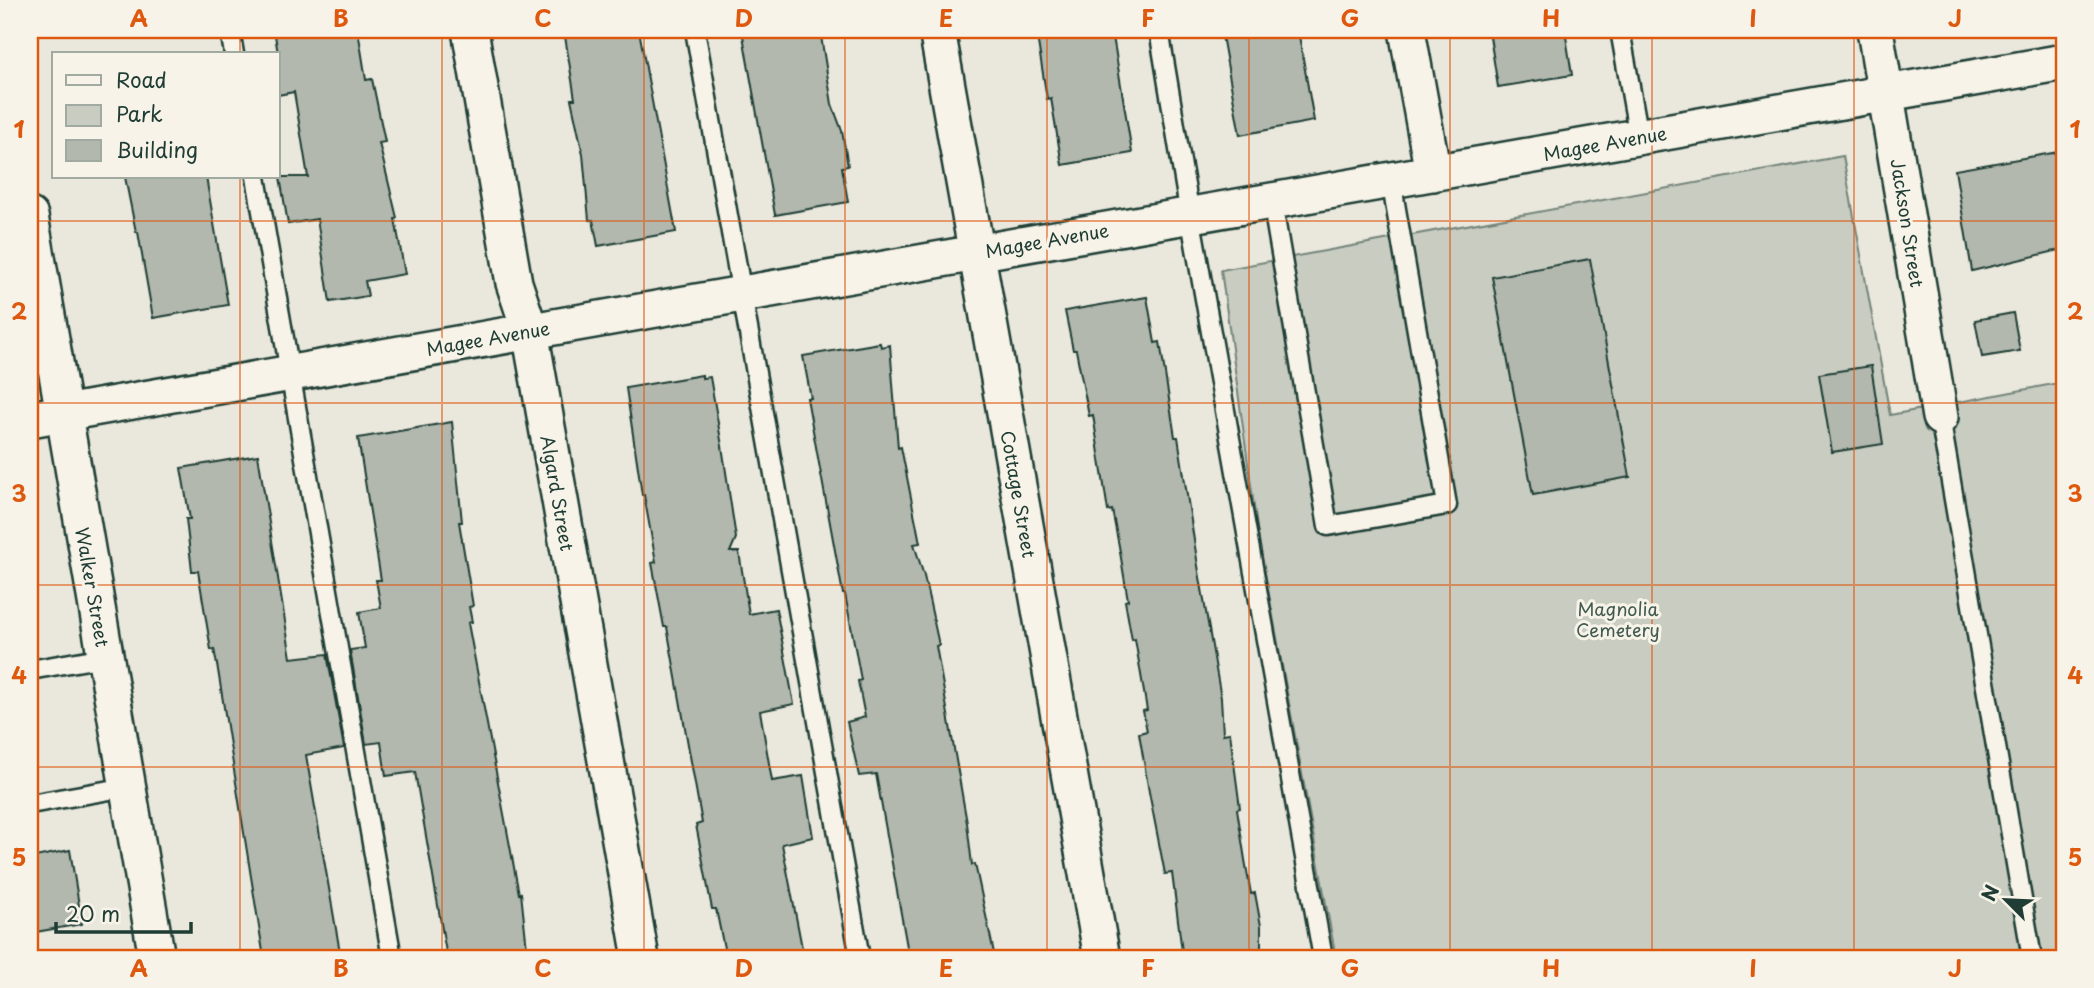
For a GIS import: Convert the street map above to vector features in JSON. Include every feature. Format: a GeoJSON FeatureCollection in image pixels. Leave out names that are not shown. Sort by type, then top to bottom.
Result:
{"type":"FeatureCollection","features":[{"type":"Feature","properties":{"kind":"street","name":"Algard Street"},"geometry":{"type":"LineString","coordinates":[[470,30],[514,283],[530,331],[641,958]]}},
{"type":"Feature","properties":{"kind":"street","name":"Cottage Street"},"geometry":{"type":"LineString","coordinates":[[937,30],[1102,958]]}},
{"type":"Feature","properties":{"kind":"street"},"geometry":{"type":"LineString","coordinates":[[1407,30],[1433,173]]}},
{"type":"Feature","properties":{"kind":"street","name":"Jackson Street"},"geometry":{"type":"LineString","coordinates":[[1875,30],[1940,417]]}},
{"type":"Feature","properties":{"kind":"street","name":"Magee Avenue"},"geometry":{"type":"LineString","coordinates":[[30,419],[2064,62]]}},
{"type":"Feature","properties":{"kind":"street","name":"Walker Street"},"geometry":{"type":"LineString","coordinates":[[30,216],[157,958]]}},
{"type":"Feature","properties":{"kind":"lane"},"geometry":{"type":"LineString","coordinates":[[230,30],[234,52]]}},
{"type":"Feature","properties":{"kind":"lane"},"geometry":{"type":"LineString","coordinates":[[695,30],[860,958]]}},
{"type":"Feature","properties":{"kind":"lane"},"geometry":{"type":"LineString","coordinates":[[1159,30],[1323,958]]}},
{"type":"Feature","properties":{"kind":"lane"},"geometry":{"type":"LineString","coordinates":[[1620,30],[1639,137]]}},
{"type":"Feature","properties":{"kind":"lane"},"geometry":{"type":"LineString","coordinates":[[256,178],[392,958]]}},
{"type":"Feature","properties":{"kind":"lane"},"geometry":{"type":"LineString","coordinates":[[1272,201],[1328,526],[1341,524],[1447,505],[1391,180]]}},
{"type":"Feature","properties":{"kind":"lane"},"geometry":{"type":"LineString","coordinates":[[1940,417],[2032,958]]}},
{"type":"Feature","properties":{"kind":"lane"},"geometry":{"type":"LineString","coordinates":[[30,670],[104,657]]}},
{"type":"Feature","properties":{"kind":"lane"},"geometry":{"type":"LineString","coordinates":[[30,804],[127,787]]}},
{"type":"Feature","properties":{"kind":"green space","name":"Magnolia Cemetery"},"geometry":{"type":"Polygon","coordinates":[[[1843,156],[1890,415],[2064,382],[2064,958],[1336,958],[1258,535],[1221,270],[1843,156]]]}},
{"type":"Feature","properties":{"kind":"building"},"geometry":{"type":"Polygon","coordinates":[[[282,30],[358,30],[366,80],[372,79],[385,142],[379,143],[397,218],[395,219],[405,274],[365,281],[368,296],[330,302],[317,219],[288,224],[280,177],[308,177],[294,92],[280,95],[280,52],[278,52],[275,35],[283,34],[282,30]]]}},
{"type":"Feature","properties":{"kind":"building"},"geometry":{"type":"Polygon","coordinates":[[[564,30],[639,30],[676,232],[598,246],[593,220],[589,220],[583,154],[571,99],[575,99],[564,30]]]}},
{"type":"Feature","properties":{"kind":"building"},"geometry":{"type":"Polygon","coordinates":[[[742,30],[820,30],[832,104],[842,131],[848,166],[842,167],[848,202],[775,215],[742,30]]]}},
{"type":"Feature","properties":{"kind":"building"},"geometry":{"type":"Polygon","coordinates":[[[1036,30],[1112,30],[1132,153],[1062,165],[1051,98],[1047,99],[1036,30]]]}},
{"type":"Feature","properties":{"kind":"building"},"geometry":{"type":"Polygon","coordinates":[[[1221,30],[1298,30],[1314,121],[1240,135],[1221,30]]]}},
{"type":"Feature","properties":{"kind":"building"},"geometry":{"type":"Polygon","coordinates":[[[1489,30],[1565,30],[1572,75],[1498,87],[1489,30]]]}},
{"type":"Feature","properties":{"kind":"building"},"geometry":{"type":"Polygon","coordinates":[[[2064,151],[2064,249],[1972,271],[1955,170],[2064,151]]]}},
{"type":"Feature","properties":{"kind":"building"},"geometry":{"type":"Polygon","coordinates":[[[125,178],[206,178],[228,305],[153,318],[125,178]]]}},
{"type":"Feature","properties":{"kind":"building"},"geometry":{"type":"Polygon","coordinates":[[[1590,259],[1630,477],[1533,495],[1492,277],[1590,259]]]}},
{"type":"Feature","properties":{"kind":"building"},"geometry":{"type":"Polygon","coordinates":[[[1147,297],[1155,343],[1160,342],[1175,437],[1178,437],[1221,698],[1223,734],[1230,733],[1245,860],[1251,894],[1255,893],[1261,926],[1261,958],[1191,958],[1190,950],[1182,952],[1172,873],[1165,874],[1139,733],[1147,731],[1143,711],[1147,710],[1135,639],[1132,640],[1125,601],[1128,600],[1119,546],[1112,510],[1108,511],[1093,415],[1089,416],[1065,311],[1147,297]]]}},
{"type":"Feature","properties":{"kind":"building"},"geometry":{"type":"Polygon","coordinates":[[[2013,313],[2020,351],[1982,357],[1975,320],[2013,313]]]}},
{"type":"Feature","properties":{"kind":"building"},"geometry":{"type":"Polygon","coordinates":[[[880,343],[881,347],[890,345],[898,448],[901,447],[920,543],[914,544],[939,645],[936,646],[972,865],[975,864],[995,958],[909,958],[876,774],[859,776],[847,722],[865,717],[858,681],[861,680],[807,398],[811,398],[803,356],[880,343]]]}},
{"type":"Feature","properties":{"kind":"building"},"geometry":{"type":"Polygon","coordinates":[[[1871,366],[1883,444],[1832,452],[1819,374],[1871,366]]]}},
{"type":"Feature","properties":{"kind":"building"},"geometry":{"type":"Polygon","coordinates":[[[702,375],[702,378],[710,377],[722,446],[736,538],[730,552],[739,552],[749,614],[776,609],[794,704],[760,711],[772,781],[803,776],[813,837],[782,844],[804,958],[726,958],[716,909],[712,909],[696,825],[702,823],[667,627],[664,627],[652,563],[656,562],[642,495],[626,388],[702,375]]]}},
{"type":"Feature","properties":{"kind":"building"},"geometry":{"type":"Polygon","coordinates":[[[452,422],[462,522],[459,522],[473,606],[469,607],[472,622],[468,623],[519,894],[521,893],[528,958],[447,958],[415,772],[386,776],[381,742],[366,744],[350,650],[365,648],[359,612],[381,608],[376,580],[381,580],[358,438],[452,422]]]}},
{"type":"Feature","properties":{"kind":"building"},"geometry":{"type":"Polygon","coordinates":[[[258,455],[291,658],[327,654],[344,748],[306,755],[341,958],[264,958],[218,670],[214,649],[211,650],[198,571],[192,571],[186,519],[190,519],[181,468],[258,455]]]}},
{"type":"Feature","properties":{"kind":"building"},"geometry":{"type":"Polygon","coordinates":[[[70,850],[82,924],[30,933],[30,858],[70,850]]]}}]}
